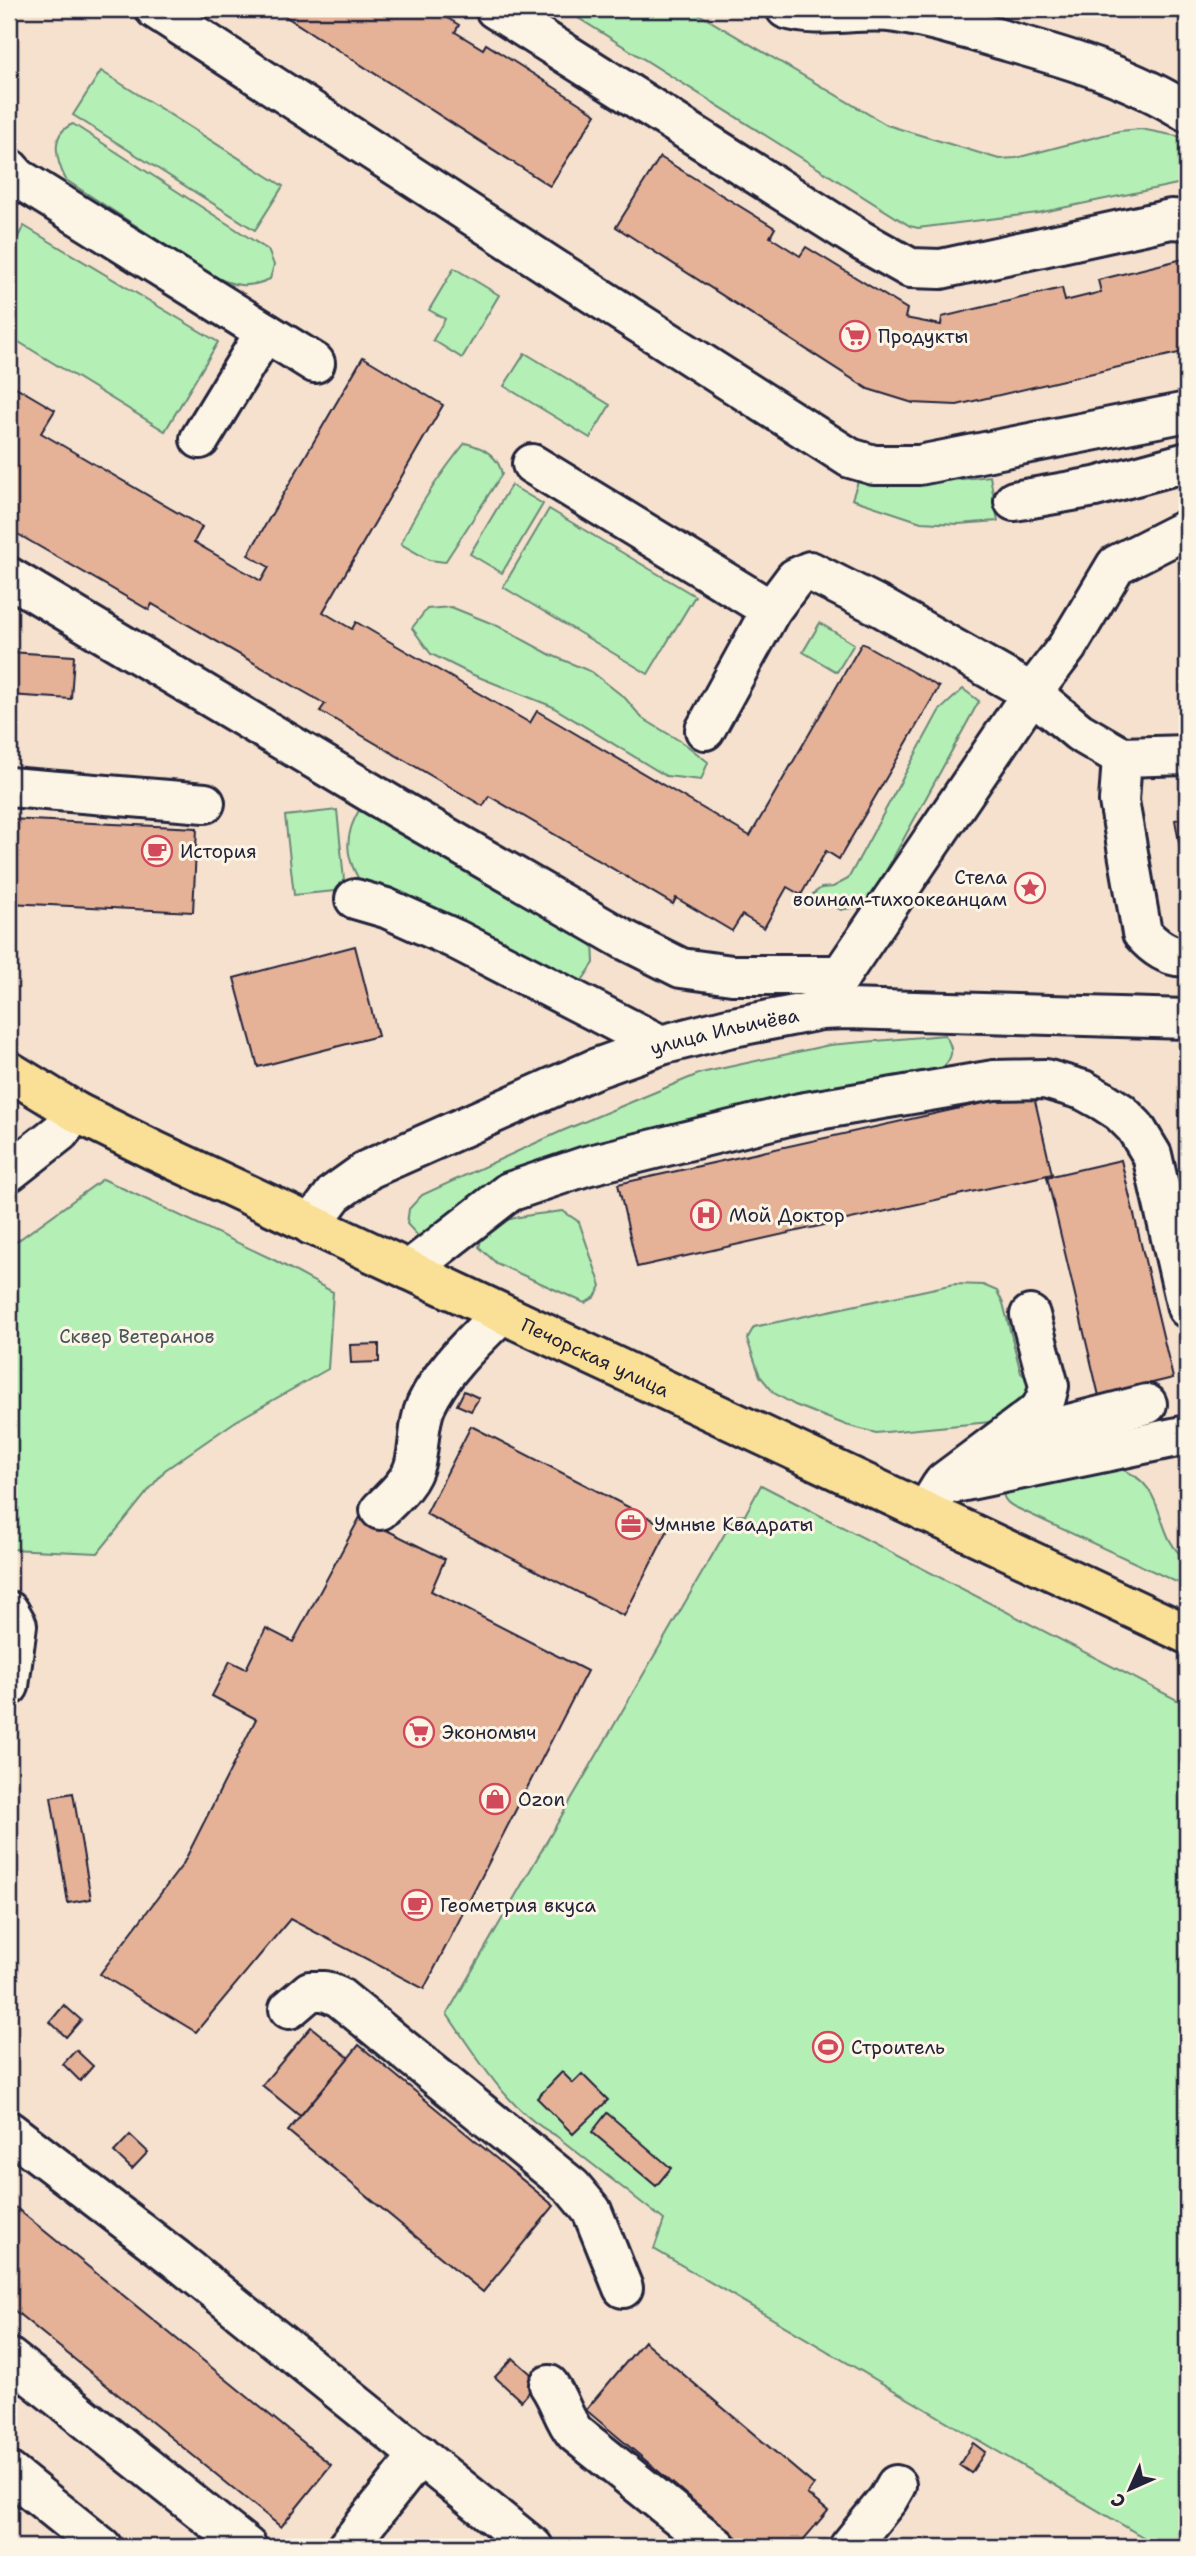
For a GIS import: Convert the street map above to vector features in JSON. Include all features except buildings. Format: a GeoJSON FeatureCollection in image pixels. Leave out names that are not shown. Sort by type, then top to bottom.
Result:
{"type":"FeatureCollection","features":[{"type":"Feature","properties":{"kind":"main road","name":"Печорская улица"},"geometry":{"type":"LineString","coordinates":[[9,1071],[76,1112],[501,1314],[933,1499],[1187,1634]]}},
{"type":"Feature","properties":{"kind":"street"},"geometry":{"type":"LineString","coordinates":[[155,9],[850,458],[874,465],[921,465],[1187,412]]}},
{"type":"Feature","properties":{"kind":"street"},"geometry":{"type":"LineString","coordinates":[[495,9],[862,241],[910,268],[941,269],[1171,219],[1187,220]]}},
{"type":"Feature","properties":{"kind":"street"},"geometry":{"type":"LineString","coordinates":[[786,9],[814,13],[872,10],[962,27],[1051,52],[1147,89],[1187,112]]}},
{"type":"Feature","properties":{"kind":"street"},"geometry":{"type":"LineString","coordinates":[[9,168],[18,178],[315,363]]}},
{"type":"Feature","properties":{"kind":"street"},"geometry":{"type":"LineString","coordinates":[[200,439],[265,332]]}},
{"type":"Feature","properties":{"kind":"street"},"geometry":{"type":"LineString","coordinates":[[1014,501],[1096,487],[1187,463]]}},
{"type":"Feature","properties":{"kind":"street"},"geometry":{"type":"LineString","coordinates":[[532,464],[772,610]]}},
{"type":"Feature","properties":{"kind":"street"},"geometry":{"type":"LineString","coordinates":[[821,1010],[841,975],[1032,693],[1068,647],[1116,565],[1187,528]]}},
{"type":"Feature","properties":{"kind":"street"},"geometry":{"type":"LineString","coordinates":[[705,730],[772,610],[795,578],[810,572],[881,607],[1032,693],[1079,732],[1122,757],[1187,755]]}},
{"type":"Feature","properties":{"kind":"street"},"geometry":{"type":"LineString","coordinates":[[9,577],[398,809],[624,939],[681,968],[732,975],[841,975]]}},
{"type":"Feature","properties":{"kind":"street"},"geometry":{"type":"LineString","coordinates":[[1122,757],[1119,801],[1142,933],[1151,943],[1166,952],[1180,957],[1187,956]]}},
{"type":"Feature","properties":{"kind":"street"},"geometry":{"type":"LineString","coordinates":[[9,787],[205,803]]}},
{"type":"Feature","properties":{"kind":"street"},"geometry":{"type":"LineString","coordinates":[[355,900],[386,908],[455,939],[661,1045]]}},
{"type":"Feature","properties":{"kind":"street","name":"улица Ильичёва"},"geometry":{"type":"LineString","coordinates":[[311,1225],[334,1194],[369,1169],[594,1069],[661,1045],[728,1028],[821,1010],[916,1010],[1187,1019]]}},
{"type":"Feature","properties":{"kind":"street"},"geometry":{"type":"LineString","coordinates":[[409,1270],[509,1192],[586,1166],[800,1113],[994,1080],[1045,1079],[1083,1090],[1120,1112],[1135,1127],[1152,1155],[1187,1308]]}},
{"type":"Feature","properties":{"kind":"street"},"geometry":{"type":"LineString","coordinates":[[9,1172],[60,1132],[76,1112]]}},
{"type":"Feature","properties":{"kind":"street"},"geometry":{"type":"LineString","coordinates":[[380,1510],[404,1485],[415,1465],[425,1407],[437,1385],[501,1314]]}},
{"type":"Feature","properties":{"kind":"street"},"geometry":{"type":"LineString","coordinates":[[933,1499],[948,1478],[1040,1410],[1049,1385],[1030,1315]]}},
{"type":"Feature","properties":{"kind":"street"},"geometry":{"type":"LineString","coordinates":[[995,1443],[1147,1404]]}},
{"type":"Feature","properties":{"kind":"street"},"geometry":{"type":"LineString","coordinates":[[933,1499],[1187,1435]]}},
{"type":"Feature","properties":{"kind":"street"},"geometry":{"type":"LineString","coordinates":[[9,1611],[17,1625],[9,1686]]}},
{"type":"Feature","properties":{"kind":"street"},"geometry":{"type":"LineString","coordinates":[[289,2009],[310,1991],[325,1991],[339,1997],[572,2187],[592,2211],[623,2288]]}},
{"type":"Feature","properties":{"kind":"street"},"geometry":{"type":"LineString","coordinates":[[9,2131],[176,2259],[533,2547]]}},
{"type":"Feature","properties":{"kind":"street"},"geometry":{"type":"LineString","coordinates":[[9,2358],[247,2547]]}},
{"type":"Feature","properties":{"kind":"street"},"geometry":{"type":"LineString","coordinates":[[549,2385],[557,2397],[566,2422],[575,2433],[717,2547]]}},
{"type":"Feature","properties":{"kind":"street"},"geometry":{"type":"LineString","coordinates":[[347,2547],[420,2455]]}},
{"type":"Feature","properties":{"kind":"street"},"geometry":{"type":"LineString","coordinates":[[9,2472],[102,2547]]}},
{"type":"Feature","properties":{"kind":"street"},"geometry":{"type":"LineString","coordinates":[[849,2547],[896,2485]]}},
{"type":"Feature","properties":{"kind":"green space"},"geometry":{"type":"Polygon","coordinates":[[[564,9],[690,9],[887,125],[999,159],[1016,158],[1119,131],[1141,129],[1187,138],[1187,182],[1038,213],[918,228],[910,226],[564,9]]]}},
{"type":"Feature","properties":{"kind":"green space"},"geometry":{"type":"Polygon","coordinates":[[[101,71],[283,186],[255,230],[73,115],[101,71]]]}},
{"type":"Feature","properties":{"kind":"green space"},"geometry":{"type":"Polygon","coordinates":[[[73,124],[268,250],[274,265],[270,279],[241,285],[213,276],[66,180],[58,157],[57,141],[60,134],[73,124]]]}},
{"type":"Feature","properties":{"kind":"green space"},"geometry":{"type":"Polygon","coordinates":[[[24,226],[218,342],[165,431],[9,336],[9,252],[24,226]]]}},
{"type":"Feature","properties":{"kind":"green space"},"geometry":{"type":"Polygon","coordinates":[[[454,268],[499,295],[462,358],[433,340],[445,319],[429,310],[454,268]]]}},
{"type":"Feature","properties":{"kind":"green space"},"geometry":{"type":"Polygon","coordinates":[[[525,353],[610,405],[590,438],[504,386],[525,353]]]}},
{"type":"Feature","properties":{"kind":"green space"},"geometry":{"type":"Polygon","coordinates":[[[465,443],[489,453],[502,474],[445,562],[429,560],[401,544],[430,492],[465,443]]]}},
{"type":"Feature","properties":{"kind":"green space"},"geometry":{"type":"Polygon","coordinates":[[[861,473],[918,484],[990,476],[998,521],[958,524],[921,522],[852,499],[861,473]]]}},
{"type":"Feature","properties":{"kind":"green space"},"geometry":{"type":"Polygon","coordinates":[[[511,485],[543,504],[502,573],[470,554],[511,485]]]}},
{"type":"Feature","properties":{"kind":"green space"},"geometry":{"type":"Polygon","coordinates":[[[549,509],[695,596],[648,674],[503,587],[549,509]]]}},
{"type":"Feature","properties":{"kind":"green space"},"geometry":{"type":"Polygon","coordinates":[[[451,607],[498,626],[551,655],[592,672],[625,698],[642,718],[685,744],[708,762],[701,780],[666,776],[551,706],[471,674],[431,654],[412,628],[427,609],[451,607]]]}},
{"type":"Feature","properties":{"kind":"green space"},"geometry":{"type":"Polygon","coordinates":[[[820,623],[854,644],[837,672],[803,652],[820,623]]]}},
{"type":"Feature","properties":{"kind":"green space"},"geometry":{"type":"Polygon","coordinates":[[[963,689],[979,701],[880,882],[864,905],[841,910],[813,894],[821,888],[833,887],[848,879],[939,711],[963,689]]]}},
{"type":"Feature","properties":{"kind":"green space"},"geometry":{"type":"Polygon","coordinates":[[[361,807],[593,942],[594,963],[581,982],[556,981],[365,889],[353,868],[348,848],[351,828],[361,807]]]}},
{"type":"Feature","properties":{"kind":"green space"},"geometry":{"type":"Polygon","coordinates":[[[337,810],[345,890],[294,895],[285,816],[337,810]]]}},
{"type":"Feature","properties":{"kind":"green space"},"geometry":{"type":"Polygon","coordinates":[[[945,1035],[951,1054],[939,1071],[823,1101],[434,1236],[419,1237],[407,1224],[409,1209],[422,1195],[562,1131],[701,1073],[829,1045],[945,1035]]]}},
{"type":"Feature","properties":{"kind":"green space","name":"Сквер Ветеранов"},"geometry":{"type":"Polygon","coordinates":[[[103,1179],[274,1260],[333,1292],[328,1369],[236,1421],[165,1470],[98,1553],[9,1549],[9,1247],[103,1179]]]}},
{"type":"Feature","properties":{"kind":"green space"},"geometry":{"type":"Polygon","coordinates":[[[563,1211],[579,1222],[601,1286],[595,1297],[585,1303],[496,1263],[479,1247],[485,1231],[499,1222],[563,1211]]]}},
{"type":"Feature","properties":{"kind":"green space"},"geometry":{"type":"Polygon","coordinates":[[[954,1284],[983,1285],[997,1291],[1003,1303],[1021,1373],[1034,1385],[1011,1420],[876,1433],[846,1425],[795,1405],[774,1393],[760,1376],[747,1339],[754,1327],[954,1284]]]}},
{"type":"Feature","properties":{"kind":"green space"},"geometry":{"type":"Polygon","coordinates":[[[1118,1468],[1135,1476],[1154,1498],[1168,1537],[1176,1550],[1187,1560],[1187,1587],[1016,1507],[1008,1502],[1003,1494],[1003,1491],[1118,1468]]]}},
{"type":"Feature","properties":{"kind":"green space","name":"Строитель"},"geometry":{"type":"Polygon","coordinates":[[[761,1485],[1187,1705],[1187,2547],[1160,2547],[654,2249],[664,2220],[522,2112],[494,2081],[447,2014],[735,1516],[745,1515],[761,1485]]]}},
{"type":"Feature","properties":{"kind":"place","name":"Продукты"},"geometry":{"type":"Point","coordinates":[855,336]}},
{"type":"Feature","properties":{"kind":"place","name":"История"},"geometry":{"type":"Point","coordinates":[157,851]}},
{"type":"Feature","properties":{"kind":"place","name":"Стела воинам-тихоокеанцам"},"geometry":{"type":"Point","coordinates":[1030,888]}},
{"type":"Feature","properties":{"kind":"place","name":"Мой Доктор"},"geometry":{"type":"Point","coordinates":[706,1215]}},
{"type":"Feature","properties":{"kind":"place","name":"Умные Квадраты"},"geometry":{"type":"Point","coordinates":[631,1524]}},
{"type":"Feature","properties":{"kind":"place","name":"Экономыч"},"geometry":{"type":"Point","coordinates":[419,1732]}},
{"type":"Feature","properties":{"kind":"place","name":"Ozon"},"geometry":{"type":"Point","coordinates":[495,1799]}},
{"type":"Feature","properties":{"kind":"place","name":"Геометрия вкуса"},"geometry":{"type":"Point","coordinates":[417,1905]}},
{"type":"Feature","properties":{"kind":"place","name":"Строитель"},"geometry":{"type":"Point","coordinates":[828,2047]}}]}
